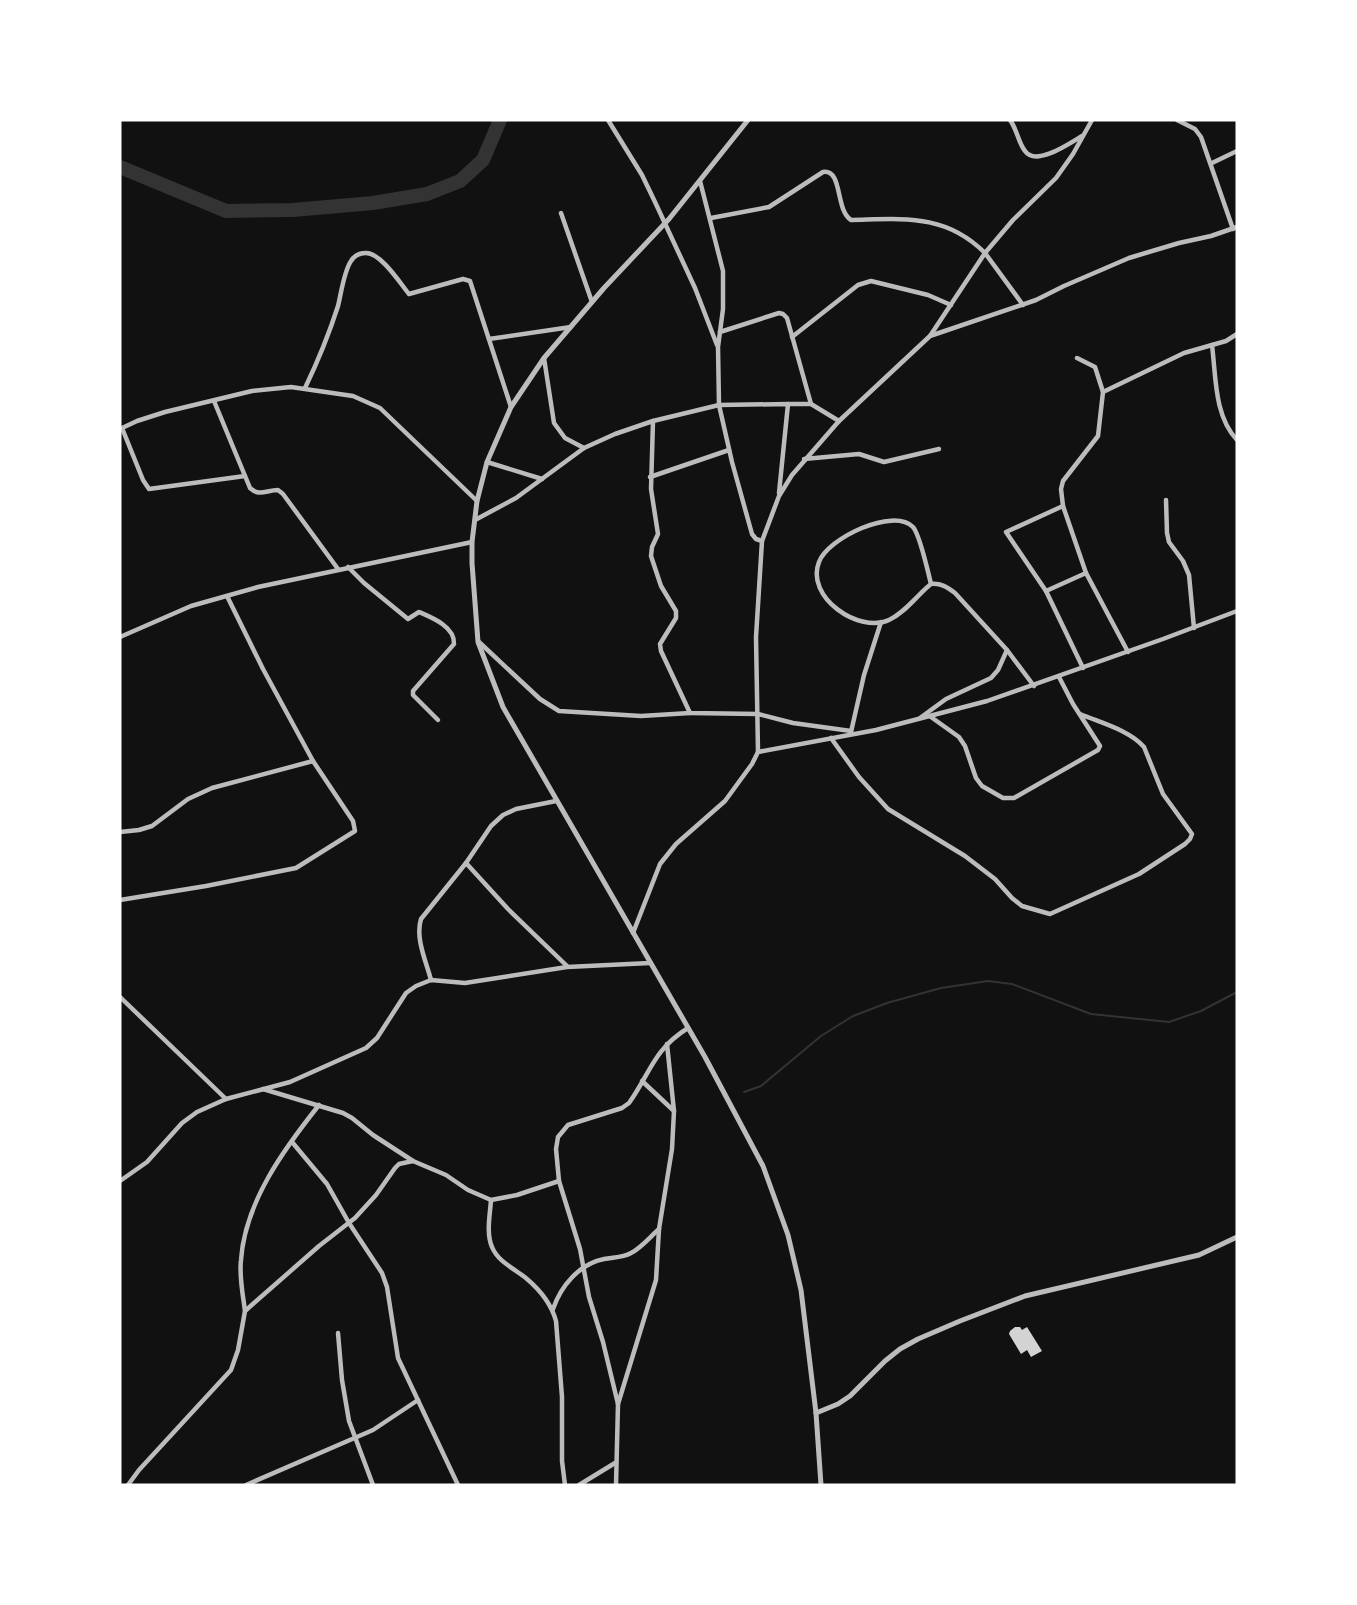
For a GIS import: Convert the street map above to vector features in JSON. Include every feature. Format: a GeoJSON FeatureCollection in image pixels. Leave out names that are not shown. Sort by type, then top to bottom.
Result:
{"type":"FeatureCollection","features":[{"type":"Feature","properties":{"kind":"street"},"geometry":{"type":"LineString","coordinates":[[608,120],[642,175],[695,288],[718,347]]}},
{"type":"Feature","properties":{"kind":"street"},"geometry":{"type":"LineString","coordinates":[[748,120],[665,224],[544,357],[511,407],[487,462],[477,501],[472,542],[474,594],[478,642],[503,707],[688,1028],[763,1166],[788,1235],[801,1290],[816,1413],[821,1485]]}},
{"type":"Feature","properties":{"kind":"street"},"geometry":{"type":"LineString","coordinates":[[1010,120],[1023,149],[1032,156],[1044,156],[1082,136]]}},
{"type":"Feature","properties":{"kind":"street"},"geometry":{"type":"LineString","coordinates":[[633,933],[660,864],[676,844],[725,801],[758,752],[756,637],[762,541],[779,496],[804,459],[838,421],[930,336],[985,253],[1013,220],[1056,178],[1092,120]]}},
{"type":"Feature","properties":{"kind":"street"},"geometry":{"type":"LineString","coordinates":[[930,336],[1023,305],[1129,258],[1235,228],[1206,146],[1195,129],[1177,120]]}},
{"type":"Feature","properties":{"kind":"street"},"geometry":{"type":"LineString","coordinates":[[1212,163],[1237,151]]}},
{"type":"Feature","properties":{"kind":"street"},"geometry":{"type":"LineString","coordinates":[[711,218],[769,207],[828,171],[835,180],[847,218],[908,218],[928,221],[965,235],[985,253],[1023,305]]}},
{"type":"Feature","properties":{"kind":"street"},"geometry":{"type":"LineString","coordinates":[[700,181],[723,272],[724,292],[718,347],[719,405],[752,534],[756,539],[762,541]]}},
{"type":"Feature","properties":{"kind":"street"},"geometry":{"type":"LineString","coordinates":[[561,213],[592,302]]}},
{"type":"Feature","properties":{"kind":"street"},"geometry":{"type":"LineString","coordinates":[[305,388],[322,352],[350,262],[364,252],[380,259],[409,294],[467,279],[470,281],[511,407]]}},
{"type":"Feature","properties":{"kind":"street"},"geometry":{"type":"LineString","coordinates":[[792,337],[864,282],[871,281],[928,295],[951,305]]}},
{"type":"Feature","properties":{"kind":"street"},"geometry":{"type":"LineString","coordinates":[[720,332],[779,313],[783,314],[787,318],[811,404]]}},
{"type":"Feature","properties":{"kind":"street"},"geometry":{"type":"LineString","coordinates":[[489,339],[571,327]]}},
{"type":"Feature","properties":{"kind":"street"},"geometry":{"type":"LineString","coordinates":[[1103,392],[1184,353],[1226,341],[1237,334]]}},
{"type":"Feature","properties":{"kind":"street"},"geometry":{"type":"LineString","coordinates":[[1212,345],[1219,404],[1225,423],[1237,440]]}},
{"type":"Feature","properties":{"kind":"street"},"geometry":{"type":"LineString","coordinates":[[544,357],[554,423],[565,438],[584,448]]}},
{"type":"Feature","properties":{"kind":"street"},"geometry":{"type":"LineString","coordinates":[[1077,358],[1095,367],[1103,392],[1098,436],[1063,481],[1061,489],[1063,506],[1086,573],[1128,652]]}},
{"type":"Feature","properties":{"kind":"street"},"geometry":{"type":"LineString","coordinates":[[245,476],[149,489],[121,428],[165,412],[252,391],[291,387],[353,396],[380,408],[477,501]]}},
{"type":"Feature","properties":{"kind":"street"},"geometry":{"type":"LineString","coordinates":[[214,401],[250,488],[261,494],[278,490],[283,494],[338,569]]}},
{"type":"Feature","properties":{"kind":"street"},"geometry":{"type":"LineString","coordinates":[[779,496],[788,404]]}},
{"type":"Feature","properties":{"kind":"street"},"geometry":{"type":"LineString","coordinates":[[475,520],[516,498],[584,448],[653,421],[719,405],[811,404],[838,421]]}},
{"type":"Feature","properties":{"kind":"street"},"geometry":{"type":"LineString","coordinates":[[653,421],[650,477],[657,534],[651,556],[661,586],[676,611],[676,618],[660,644],[661,651],[690,713]]}},
{"type":"Feature","properties":{"kind":"street"},"geometry":{"type":"LineString","coordinates":[[804,459],[859,454],[884,462],[939,449]]}},
{"type":"Feature","properties":{"kind":"street"},"geometry":{"type":"LineString","coordinates":[[650,477],[729,450]]}},
{"type":"Feature","properties":{"kind":"street"},"geometry":{"type":"LineString","coordinates":[[487,462],[542,479]]}},
{"type":"Feature","properties":{"kind":"street"},"geometry":{"type":"LineString","coordinates":[[1166,500],[1167,533],[1169,542],[1183,561],[1188,575],[1194,628]]}},
{"type":"Feature","properties":{"kind":"street"},"geometry":{"type":"LineString","coordinates":[[1063,506],[1006,532],[1046,591],[1083,668]]}},
{"type":"Feature","properties":{"kind":"street"},"geometry":{"type":"LineString","coordinates":[[931,584],[916,531],[905,521],[895,520],[859,529],[832,544],[818,564],[817,577],[820,591],[828,602],[839,611],[868,622],[889,620],[903,611],[931,584],[938,583],[946,586],[1007,650],[1034,686]]}},
{"type":"Feature","properties":{"kind":"street"},"geometry":{"type":"LineString","coordinates":[[120,638],[191,606],[227,596],[338,569],[472,542]]}},
{"type":"Feature","properties":{"kind":"street"},"geometry":{"type":"LineString","coordinates":[[348,567],[408,619],[419,612],[450,630],[454,644],[413,691],[413,695],[438,720]]}},
{"type":"Feature","properties":{"kind":"street"},"geometry":{"type":"LineString","coordinates":[[1046,591],[1086,573]]}},
{"type":"Feature","properties":{"kind":"street"},"geometry":{"type":"LineString","coordinates":[[120,900],[296,868],[355,831],[353,821],[313,761],[263,669],[227,596]]}},
{"type":"Feature","properties":{"kind":"street"},"geometry":{"type":"LineString","coordinates":[[758,752],[931,717],[1034,686],[1237,610]]}},
{"type":"Feature","properties":{"kind":"street"},"geometry":{"type":"LineString","coordinates":[[851,733],[864,675],[880,622]]}},
{"type":"Feature","properties":{"kind":"street"},"geometry":{"type":"LineString","coordinates":[[478,642],[540,699],[559,711],[641,716],[690,713],[758,714],[793,723],[851,733]]}},
{"type":"Feature","properties":{"kind":"street"},"geometry":{"type":"LineString","coordinates":[[917,721],[946,699],[991,678],[998,670],[1007,650]]}},
{"type":"Feature","properties":{"kind":"street"},"geometry":{"type":"LineString","coordinates":[[931,717],[959,737],[965,746],[975,778],[982,786],[1009,799],[1098,750],[1099,742],[1059,676]]}},
{"type":"Feature","properties":{"kind":"street"},"geometry":{"type":"LineString","coordinates":[[831,738],[859,777],[888,808],[965,856],[995,879],[1022,906],[1050,914],[1139,874],[1185,844],[1192,834],[1163,795],[1144,747],[1119,730],[1080,714]]}},
{"type":"Feature","properties":{"kind":"street"},"geometry":{"type":"LineString","coordinates":[[120,832],[152,826],[188,798],[212,788],[313,761]]}},
{"type":"Feature","properties":{"kind":"street"},"geometry":{"type":"LineString","coordinates":[[431,980],[419,928],[421,919],[466,863],[491,826],[503,815],[516,809],[556,801]]}},
{"type":"Feature","properties":{"kind":"street"},"geometry":{"type":"LineString","coordinates":[[466,863],[508,909],[567,967]]}},
{"type":"Feature","properties":{"kind":"street"},"geometry":{"type":"LineString","coordinates":[[120,1181],[147,1162],[182,1123],[197,1112],[226,1098],[305,1076],[366,1048],[377,1038],[406,993],[416,986],[431,980],[465,983],[567,967],[650,963]]}},
{"type":"Feature","properties":{"kind":"street"},"geometry":{"type":"LineString","coordinates":[[120,997],[226,1098]]}},
{"type":"Feature","properties":{"kind":"street"},"geometry":{"type":"LineString","coordinates":[[618,1404],[559,1181],[556,1149],[558,1137],[563,1128],[574,1121],[622,1108],[629,1103],[659,1053],[688,1028]]}},
{"type":"Feature","properties":{"kind":"street"},"geometry":{"type":"LineString","coordinates":[[616,1485],[618,1404],[654,1291],[659,1229],[672,1149],[674,1111],[667,1044]]}},
{"type":"Feature","properties":{"kind":"street"},"geometry":{"type":"LineString","coordinates":[[642,1082],[674,1111]]}},
{"type":"Feature","properties":{"kind":"street"},"geometry":{"type":"LineString","coordinates":[[261,1089],[352,1118],[373,1136],[413,1161],[446,1175],[468,1190],[491,1200],[517,1195],[559,1181]]}},
{"type":"Feature","properties":{"kind":"street"},"geometry":{"type":"LineString","coordinates":[[128,1485],[139,1470],[231,1370],[238,1350],[245,1311],[241,1258],[252,1212],[271,1174],[319,1106]]}},
{"type":"Feature","properties":{"kind":"street"},"geometry":{"type":"LineString","coordinates":[[292,1142],[327,1184],[382,1273],[387,1287],[398,1358],[458,1485]]}},
{"type":"Feature","properties":{"kind":"street"},"geometry":{"type":"LineString","coordinates":[[245,1311],[319,1246],[349,1223],[376,1195],[399,1164],[413,1161]]}},
{"type":"Feature","properties":{"kind":"street"},"geometry":{"type":"LineString","coordinates":[[491,1200],[489,1235],[495,1253],[526,1279],[553,1309],[561,1386],[562,1461],[565,1485]]}},
{"type":"Feature","properties":{"kind":"street"},"geometry":{"type":"LineString","coordinates":[[553,1309],[558,1296],[583,1266],[605,1258],[621,1257],[631,1253],[659,1229]]}},
{"type":"Feature","properties":{"kind":"street"},"geometry":{"type":"LineString","coordinates":[[816,1413],[850,1396],[900,1349],[960,1321],[1025,1296],[1199,1255],[1237,1237]]}},
{"type":"Feature","properties":{"kind":"street"},"geometry":{"type":"LineString","coordinates":[[338,1333],[342,1380],[349,1420],[373,1485]]}},
{"type":"Feature","properties":{"kind":"street"},"geometry":{"type":"LineString","coordinates":[[246,1485],[355,1438],[387,1422],[418,1400]]}},
{"type":"Feature","properties":{"kind":"street"},"geometry":{"type":"LineString","coordinates":[[579,1485],[616,1463]]}},
{"type":"Feature","properties":{"kind":"building"},"geometry":{"type":"Polygon","coordinates":[[[1015,1327],[1020,1327],[1022,1330],[1027,1327],[1042,1351],[1031,1357],[1027,1350],[1021,1354],[1009,1334],[1015,1327]]]}},
{"type":"Feature","properties":{"kind":"waterway"},"geometry":{"type":"LineString","coordinates":[[120,167],[226,211],[293,210],[373,203],[427,194],[460,181],[483,160],[500,120]]}},
{"type":"Feature","properties":{"kind":"waterway"},"geometry":{"type":"LineString","coordinates":[[744,1092],[761,1086],[821,1036],[853,1016],[887,1003],[941,988],[988,981],[1012,984],[1091,1014],[1169,1022],[1201,1011],[1237,992]]}}]}
